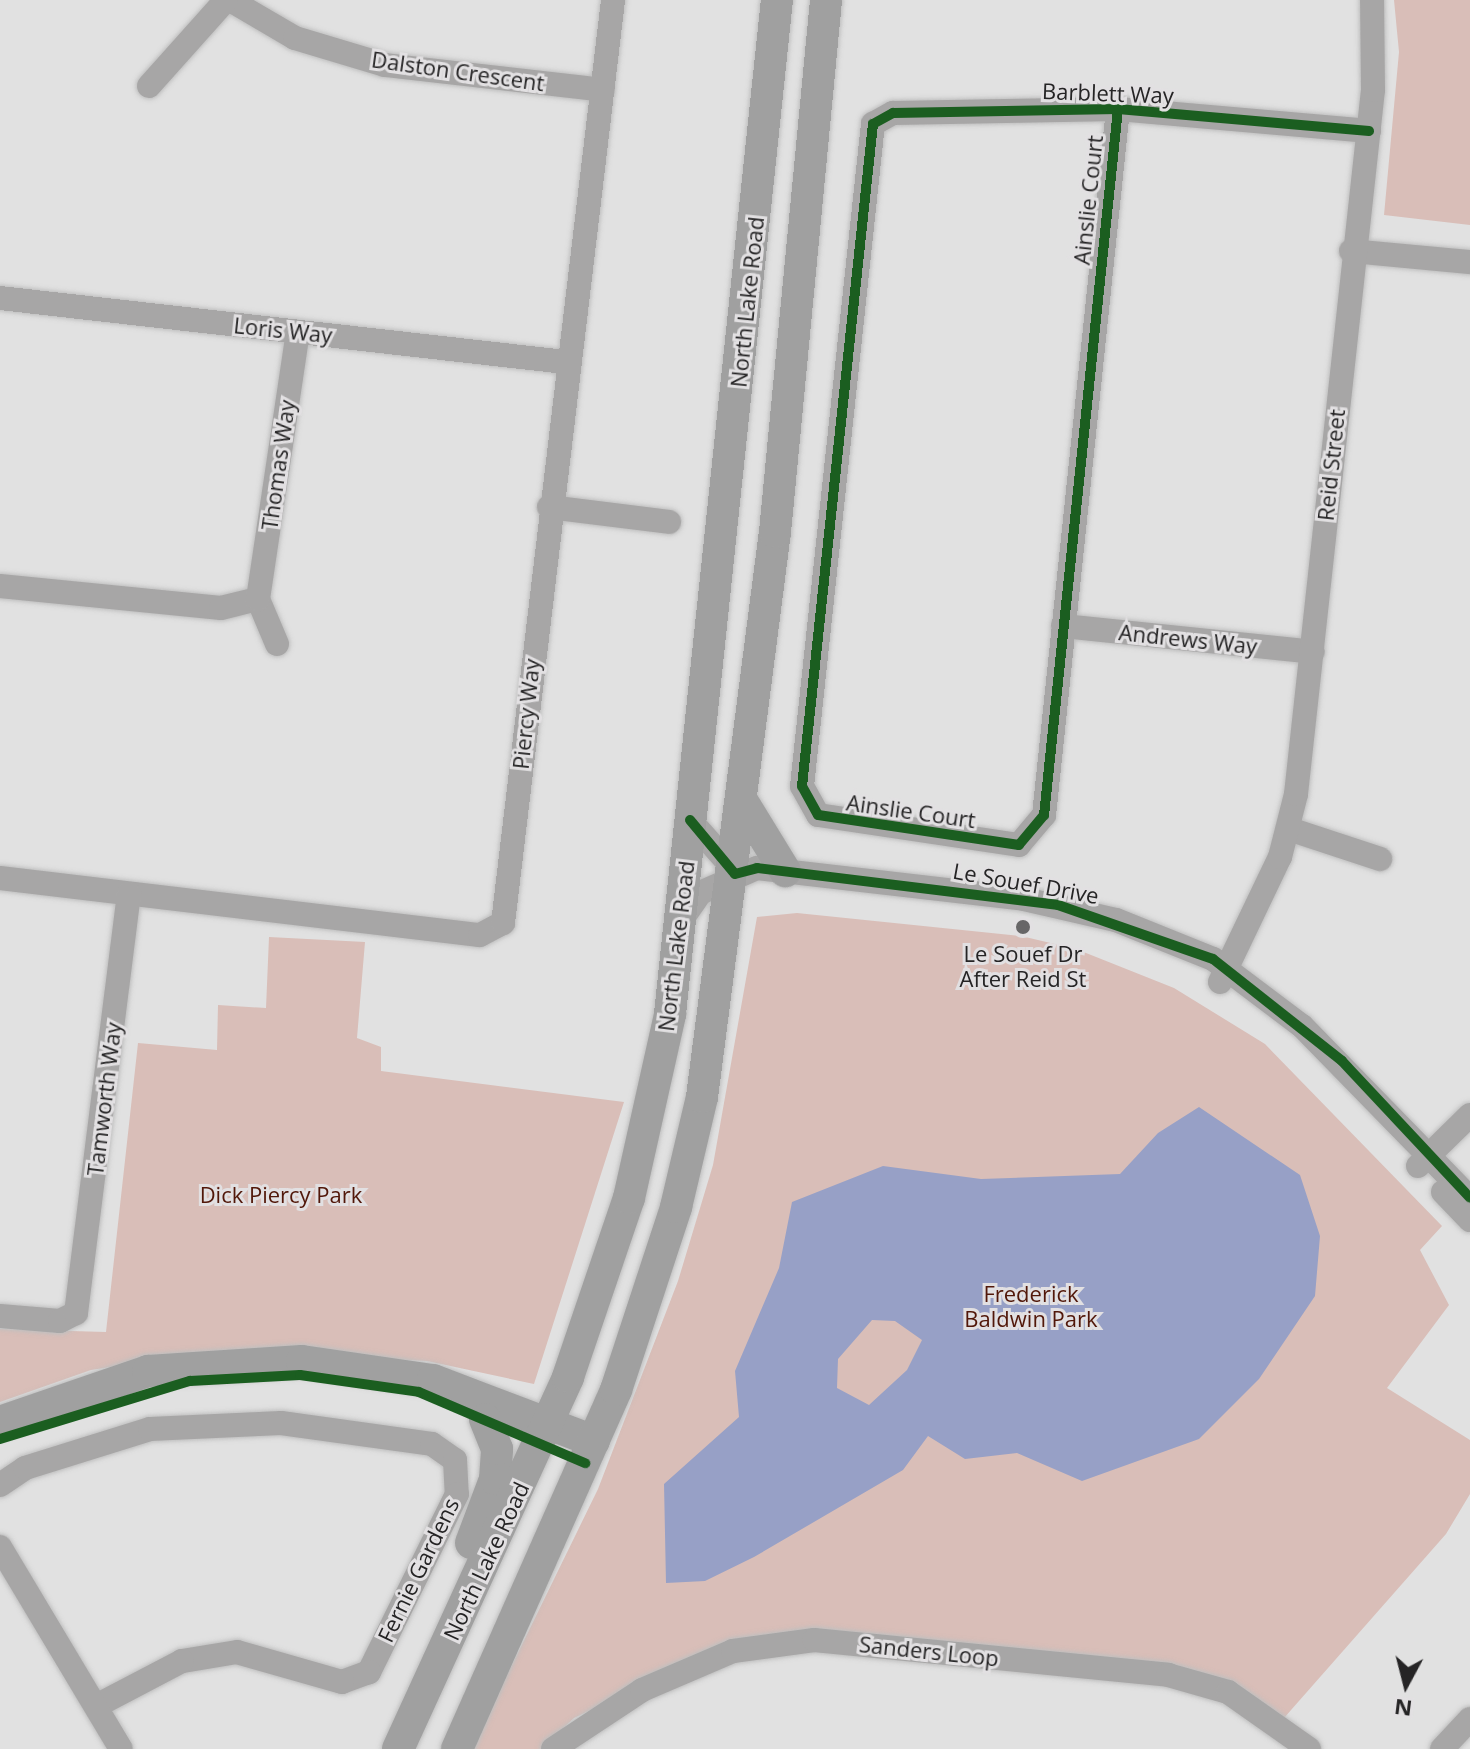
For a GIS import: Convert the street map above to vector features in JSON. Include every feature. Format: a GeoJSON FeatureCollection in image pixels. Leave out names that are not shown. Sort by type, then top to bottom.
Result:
{"type":"FeatureCollection","features":[{"type":"Feature","properties":{"kind":"main road","name":"North Lake Road"},"geometry":{"type":"LineString","coordinates":[[398,1749],[545,1433],[629,1198],[670,1014],[777,0]]}},
{"type":"Feature","properties":{"kind":"main road"},"geometry":{"type":"LineString","coordinates":[[770,69],[795,0]]}},
{"type":"Feature","properties":{"kind":"main road"},"geometry":{"type":"LineString","coordinates":[[457,1749],[590,1452],[676,1207],[715,1033],[744,804],[826,0]]}},
{"type":"Feature","properties":{"kind":"main road"},"geometry":{"type":"LineString","coordinates":[[744,804],[785,871]]}},
{"type":"Feature","properties":{"kind":"main road"},"geometry":{"type":"LineString","coordinates":[[0,1422],[148,1371],[302,1361],[433,1380],[590,1452]]}},
{"type":"Feature","properties":{"kind":"main road"},"geometry":{"type":"LineString","coordinates":[[0,1439],[140,1392],[251,1375],[385,1385],[485,1419],[545,1433]]}},
{"type":"Feature","properties":{"kind":"main road"},"geometry":{"type":"LineString","coordinates":[[421,1701],[429,1651],[495,1479],[497,1449],[485,1419]]}},
{"type":"Feature","properties":{"kind":"street"},"geometry":{"type":"LineString","coordinates":[[149,86],[228,0]]}},
{"type":"Feature","properties":{"kind":"street","name":"Dalston Crescent"},"geometry":{"type":"LineString","coordinates":[[228,0],[295,38],[385,65],[603,90]]}},
{"type":"Feature","properties":{"kind":"street","name":"Piercy Way"},"geometry":{"type":"LineString","coordinates":[[0,878],[480,935],[503,923],[565,362],[613,0]]}},
{"type":"Feature","properties":{"kind":"street","name":"Reid Street"},"geometry":{"type":"LineString","coordinates":[[1216,971],[1245,920],[1289,829],[1313,652],[1351,251],[1369,131],[1372,0]]}},
{"type":"Feature","properties":{"kind":"street","name":"Barblett Way"},"geometry":{"type":"LineString","coordinates":[[866,149],[873,124],[893,113],[1118,109],[1369,131]]}},
{"type":"Feature","properties":{"kind":"street","name":"Ainslie Court"},"geometry":{"type":"LineString","coordinates":[[866,149],[802,786],[818,815],[1019,845],[1033,836],[1044,815],[1118,109]]}},
{"type":"Feature","properties":{"kind":"street"},"geometry":{"type":"LineString","coordinates":[[1351,251],[1470,262]]}},
{"type":"Feature","properties":{"kind":"street","name":"Loris Way"},"geometry":{"type":"LineString","coordinates":[[0,298],[565,362]]}},
{"type":"Feature","properties":{"kind":"street","name":"Thomas Way"},"geometry":{"type":"LineString","coordinates":[[258,599],[298,332]]}},
{"type":"Feature","properties":{"kind":"street"},"geometry":{"type":"LineString","coordinates":[[549,507],[669,522]]}},
{"type":"Feature","properties":{"kind":"street"},"geometry":{"type":"LineString","coordinates":[[0,586],[221,608],[258,599],[277,644]]}},
{"type":"Feature","properties":{"kind":"street","name":"Andrews Way"},"geometry":{"type":"LineString","coordinates":[[1063,626],[1313,652]]}},
{"type":"Feature","properties":{"kind":"street"},"geometry":{"type":"LineString","coordinates":[[690,820],[735,874]]}},
{"type":"Feature","properties":{"kind":"street"},"geometry":{"type":"LineString","coordinates":[[1289,829],[1380,859]]}},
{"type":"Feature","properties":{"kind":"street","name":"Le Souef Drive"},"geometry":{"type":"LineString","coordinates":[[679,923],[700,893],[735,874],[785,871],[1058,905],[1216,971],[1342,1061],[1470,1220]]}},
{"type":"Feature","properties":{"kind":"street","name":"Le Souef Drive"},"geometry":{"type":"LineString","coordinates":[[735,874],[757,883],[1049,918],[1122,938],[1216,971]]}},
{"type":"Feature","properties":{"kind":"street","name":"Tamworth Way"},"geometry":{"type":"LineString","coordinates":[[0,1316],[60,1321],[78,1304],[129,894]]}},
{"type":"Feature","properties":{"kind":"street"},"geometry":{"type":"LineString","coordinates":[[1424,1161],[1470,1115]]}},
{"type":"Feature","properties":{"kind":"street","name":"Le Souef Drive"},"geometry":{"type":"LineString","coordinates":[[1424,1161],[1470,1198]]}},
{"type":"Feature","properties":{"kind":"street","name":"Fernie Gardens"},"geometry":{"type":"LineString","coordinates":[[0,1485],[25,1468],[150,1429],[281,1423],[432,1444],[455,1460],[457,1494],[369,1672],[342,1682],[237,1652],[182,1661],[100,1704]]}},
{"type":"Feature","properties":{"kind":"street"},"geometry":{"type":"LineString","coordinates":[[0,1547],[100,1704],[121,1749]]}},
{"type":"Feature","properties":{"kind":"street","name":"Sanders Loop"},"geometry":{"type":"LineString","coordinates":[[553,1749],[642,1690],[720,1656],[814,1640],[1168,1675],[1228,1692],[1309,1749]]}},
{"type":"Feature","properties":{"kind":"street"},"geometry":{"type":"LineString","coordinates":[[1442,1749],[1467,1729]]}},
{"type":"Feature","properties":{"kind":"green space"},"geometry":{"type":"Polygon","coordinates":[[[1394,0],[1470,0],[1470,225],[1384,215],[1399,52],[1394,0]]]}},
{"type":"Feature","properties":{"kind":"green space","name":"Frederick Baldwin Park"},"geometry":{"type":"Polygon","coordinates":[[[797,913],[1021,936],[1076,949],[1174,988],[1265,1044],[1442,1226],[1420,1250],[1449,1305],[1387,1388],[1470,1440],[1470,1494],[1446,1534],[1284,1718],[1221,1679],[733,1641],[574,1718],[541,1749],[471,1749],[598,1489],[678,1281],[713,1165],[757,917],[797,913]]]}},
{"type":"Feature","properties":{"kind":"green space","name":"Dick Piercy Park"},"geometry":{"type":"Polygon","coordinates":[[[269,937],[365,942],[357,1038],[381,1047],[381,1071],[624,1102],[534,1384],[427,1361],[222,1350],[91,1370],[0,1402],[0,1329],[106,1332],[138,1043],[217,1050],[218,1005],[266,1008],[269,937]]]}},
{"type":"Feature","properties":{"kind":"water"},"geometry":{"type":"Polygon","coordinates":[[[1199,1107],[1300,1175],[1320,1236],[1315,1296],[1259,1379],[1199,1439],[1082,1481],[1017,1453],[965,1459],[928,1436],[903,1470],[754,1557],[705,1581],[666,1583],[664,1484],[739,1417],[735,1371],[779,1268],[792,1202],[883,1166],[981,1179],[1120,1174],[1158,1133],[1199,1107]],[[872,1320],[838,1359],[837,1388],[869,1405],[907,1370],[922,1340],[895,1321],[872,1320]]]}},
{"type":"Feature","properties":{"kind":"cycle path"},"geometry":{"type":"LineString","coordinates":[[1118,109],[1044,815],[1019,845],[818,815],[802,786],[873,124],[893,113],[1118,109],[1369,131]]}},
{"type":"Feature","properties":{"kind":"cycle path"},"geometry":{"type":"LineString","coordinates":[[690,820],[735,874],[757,868],[1058,905],[1213,959],[1342,1061],[1470,1198]]}},
{"type":"Feature","properties":{"kind":"cycle path"},"geometry":{"type":"LineString","coordinates":[[0,1439],[190,1381],[300,1375],[419,1392],[585,1463]]}},
{"type":"Feature","properties":{"kind":"place","name":"Le Souef Dr After Reid St"},"geometry":{"type":"Point","coordinates":[1023,927]}}]}
